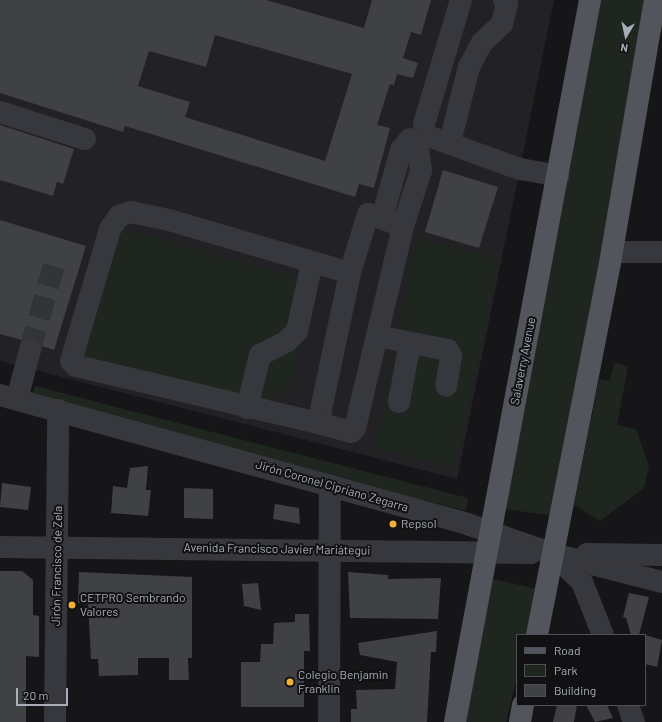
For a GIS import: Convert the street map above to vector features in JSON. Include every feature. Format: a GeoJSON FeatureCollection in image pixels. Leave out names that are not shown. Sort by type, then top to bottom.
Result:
{"type":"FeatureCollection","features":[{"type":"Feature","properties":{"kind":"main road","name":"Salaverry Avenue"},"geometry":{"type":"LineString","coordinates":[[455,722],[590,0]]}},
{"type":"Feature","properties":{"kind":"main road"},"geometry":{"type":"LineString","coordinates":[[537,634],[612,252],[655,0]]}},
{"type":"Feature","properties":{"kind":"main road"},"geometry":{"type":"LineString","coordinates":[[520,722],[523,706]]}},
{"type":"Feature","properties":{"kind":"street"},"geometry":{"type":"LineString","coordinates":[[350,273],[142,213],[131,212],[119,216],[110,229],[71,361],[76,366],[351,432],[355,428],[403,226],[421,171],[427,138],[461,0]]}},
{"type":"Feature","properties":{"kind":"street"},"geometry":{"type":"LineString","coordinates":[[382,218],[402,150],[427,138],[482,44],[502,24],[508,4],[504,0]]}},
{"type":"Feature","properties":{"kind":"street"},"geometry":{"type":"LineString","coordinates":[[0,112],[85,139]]}},
{"type":"Feature","properties":{"kind":"street"},"geometry":{"type":"LineString","coordinates":[[427,138],[520,169],[558,176]]}},
{"type":"Feature","properties":{"kind":"street"},"geometry":{"type":"LineString","coordinates":[[318,423],[350,273],[368,214],[403,226]]}},
{"type":"Feature","properties":{"kind":"street"},"geometry":{"type":"LineString","coordinates":[[612,252],[662,252]]}},
{"type":"Feature","properties":{"kind":"street"},"geometry":{"type":"LineString","coordinates":[[247,408],[260,355],[287,341],[298,331],[312,263]]}},
{"type":"Feature","properties":{"kind":"street"},"geometry":{"type":"LineString","coordinates":[[377,336],[450,353],[446,386]]}},
{"type":"Feature","properties":{"kind":"street"},"geometry":{"type":"LineString","coordinates":[[399,402],[410,343]]}},
{"type":"Feature","properties":{"kind":"street"},"geometry":{"type":"LineString","coordinates":[[8,397],[30,350]]}},
{"type":"Feature","properties":{"kind":"street","name":"Jirón Coronel Cipriano Zegarra"},"geometry":{"type":"LineString","coordinates":[[8,397],[330,486],[489,542]]}},
{"type":"Feature","properties":{"kind":"street","name":"Jirón Francisco de Zela"},"geometry":{"type":"LineString","coordinates":[[55,722],[58,410]]}},
{"type":"Feature","properties":{"kind":"street"},"geometry":{"type":"LineString","coordinates":[[329,722],[330,486]]}},
{"type":"Feature","properties":{"kind":"street","name":"Avenida Francisco Javier Mariátegui"},"geometry":{"type":"LineString","coordinates":[[0,547],[330,550],[489,542],[553,554]]}},
{"type":"Feature","properties":{"kind":"street"},"geometry":{"type":"LineString","coordinates":[[553,554],[662,555]]}},
{"type":"Feature","properties":{"kind":"street"},"geometry":{"type":"LineString","coordinates":[[553,554],[662,582]]}},
{"type":"Feature","properties":{"kind":"street"},"geometry":{"type":"LineString","coordinates":[[553,554],[582,582],[603,634]]}},
{"type":"Feature","properties":{"kind":"street"},"geometry":{"type":"LineString","coordinates":[[628,706],[634,722]]}},
{"type":"Feature","properties":{"kind":"shaded area"},"geometry":{"type":"Polygon","coordinates":[[[0,0],[554,0],[457,479],[0,361],[0,0]]]}},
{"type":"Feature","properties":{"kind":"green space"},"geometry":{"type":"Polygon","coordinates":[[[596,0],[646,0],[554,516],[504,509],[596,0]]]}},
{"type":"Feature","properties":{"kind":"green space"},"geometry":{"type":"Polygon","coordinates":[[[113,226],[314,283],[290,384],[260,406],[71,355],[113,226]]]}},
{"type":"Feature","properties":{"kind":"green space"},"geometry":{"type":"Polygon","coordinates":[[[417,238],[498,259],[455,468],[375,447],[417,238]]]}},
{"type":"Feature","properties":{"kind":"green space"},"geometry":{"type":"Polygon","coordinates":[[[614,363],[628,366],[617,425],[636,429],[649,466],[644,488],[600,521],[574,505],[599,379],[610,381],[614,363]]]}},
{"type":"Feature","properties":{"kind":"green space"},"geometry":{"type":"Polygon","coordinates":[[[35,386],[468,498],[466,511],[35,399],[32,394],[35,386]]]}},
{"type":"Feature","properties":{"kind":"green space"},"geometry":{"type":"Polygon","coordinates":[[[492,579],[537,589],[527,634],[516,634],[516,680],[506,722],[460,722],[492,579]]]}},
{"type":"Feature","properties":{"kind":"building"},"geometry":{"type":"Polygon","coordinates":[[[0,0],[266,0],[364,28],[372,0],[431,0],[421,35],[411,32],[403,58],[418,63],[413,78],[397,74],[394,85],[390,84],[377,125],[390,128],[374,188],[359,184],[355,197],[125,126],[123,132],[0,93],[0,0]],[[215,35],[206,67],[149,51],[138,86],[190,102],[185,117],[325,161],[352,74],[215,35]]]}},
{"type":"Feature","properties":{"kind":"building"},"geometry":{"type":"Polygon","coordinates":[[[0,125],[74,149],[63,184],[57,182],[53,196],[0,180],[0,125]]]}},
{"type":"Feature","properties":{"kind":"building"},"geometry":{"type":"Polygon","coordinates":[[[443,170],[498,187],[479,248],[425,232],[443,170]]]}},
{"type":"Feature","properties":{"kind":"building"},"geometry":{"type":"Polygon","coordinates":[[[0,220],[86,246],[54,350],[42,346],[34,338],[22,340],[0,334],[0,220]]]}},
{"type":"Feature","properties":{"kind":"building"},"geometry":{"type":"Polygon","coordinates":[[[148,466],[146,490],[151,490],[148,516],[111,513],[113,486],[127,488],[130,468],[148,466]]]}},
{"type":"Feature","properties":{"kind":"building"},"geometry":{"type":"Polygon","coordinates":[[[2,483],[31,487],[28,510],[0,507],[2,483]]]}},
{"type":"Feature","properties":{"kind":"building"},"geometry":{"type":"Polygon","coordinates":[[[184,488],[213,489],[213,519],[184,518],[184,488]]]}},
{"type":"Feature","properties":{"kind":"building"},"geometry":{"type":"Polygon","coordinates":[[[275,504],[299,508],[300,524],[273,519],[275,504]]]}},
{"type":"Feature","properties":{"kind":"building"},"geometry":{"type":"Polygon","coordinates":[[[0,571],[22,571],[33,580],[33,615],[39,616],[39,657],[26,656],[26,722],[0,722],[0,571]]]}},
{"type":"Feature","properties":{"kind":"building"},"geometry":{"type":"Polygon","coordinates":[[[79,572],[192,577],[192,658],[188,658],[189,680],[169,680],[169,658],[138,658],[138,675],[99,676],[98,659],[91,659],[88,603],[78,603],[79,572]]]}},
{"type":"Feature","properties":{"kind":"building"},"geometry":{"type":"Polygon","coordinates":[[[348,572],[388,575],[388,579],[441,578],[438,619],[350,618],[348,572]]]}},
{"type":"Feature","properties":{"kind":"building"},"geometry":{"type":"Polygon","coordinates":[[[258,583],[261,610],[244,606],[242,584],[258,583]]]}},
{"type":"Feature","properties":{"kind":"building"},"geometry":{"type":"Polygon","coordinates":[[[629,593],[649,597],[639,634],[631,634],[626,618],[623,617],[629,593]]]}},
{"type":"Feature","properties":{"kind":"building"},"geometry":{"type":"Polygon","coordinates":[[[295,614],[309,614],[310,651],[304,651],[304,707],[241,707],[241,662],[260,662],[261,644],[273,644],[274,623],[295,622],[295,614]]]}},
{"type":"Feature","properties":{"kind":"building"},"geometry":{"type":"Polygon","coordinates":[[[437,631],[436,652],[431,652],[427,722],[351,722],[351,709],[357,709],[356,690],[395,689],[397,662],[360,655],[358,643],[437,631]]]}},
{"type":"Feature","properties":{"kind":"building"},"geometry":{"type":"Polygon","coordinates":[[[646,635],[662,640],[657,667],[646,664],[646,635]]]}},
{"type":"Feature","properties":{"kind":"building"},"geometry":{"type":"Polygon","coordinates":[[[557,706],[577,706],[574,722],[553,722],[557,706]]]}},
{"type":"Feature","properties":{"kind":"building"},"geometry":{"type":"Polygon","coordinates":[[[587,706],[607,706],[613,718],[595,722],[587,706]]]}},
{"type":"Feature","properties":{"kind":"tunnel"},"geometry":{"type":"LineString","coordinates":[[30,350],[54,266]]}},
{"type":"Feature","properties":{"kind":"place","name":"Repsol"},"geometry":{"type":"Point","coordinates":[393,524]}},
{"type":"Feature","properties":{"kind":"place","name":"CETPRO Sembrando Valores"},"geometry":{"type":"Point","coordinates":[72,605]}},
{"type":"Feature","properties":{"kind":"place","name":"Colegio Benjamin Franklin"},"geometry":{"type":"Point","coordinates":[290,682]}}]}
